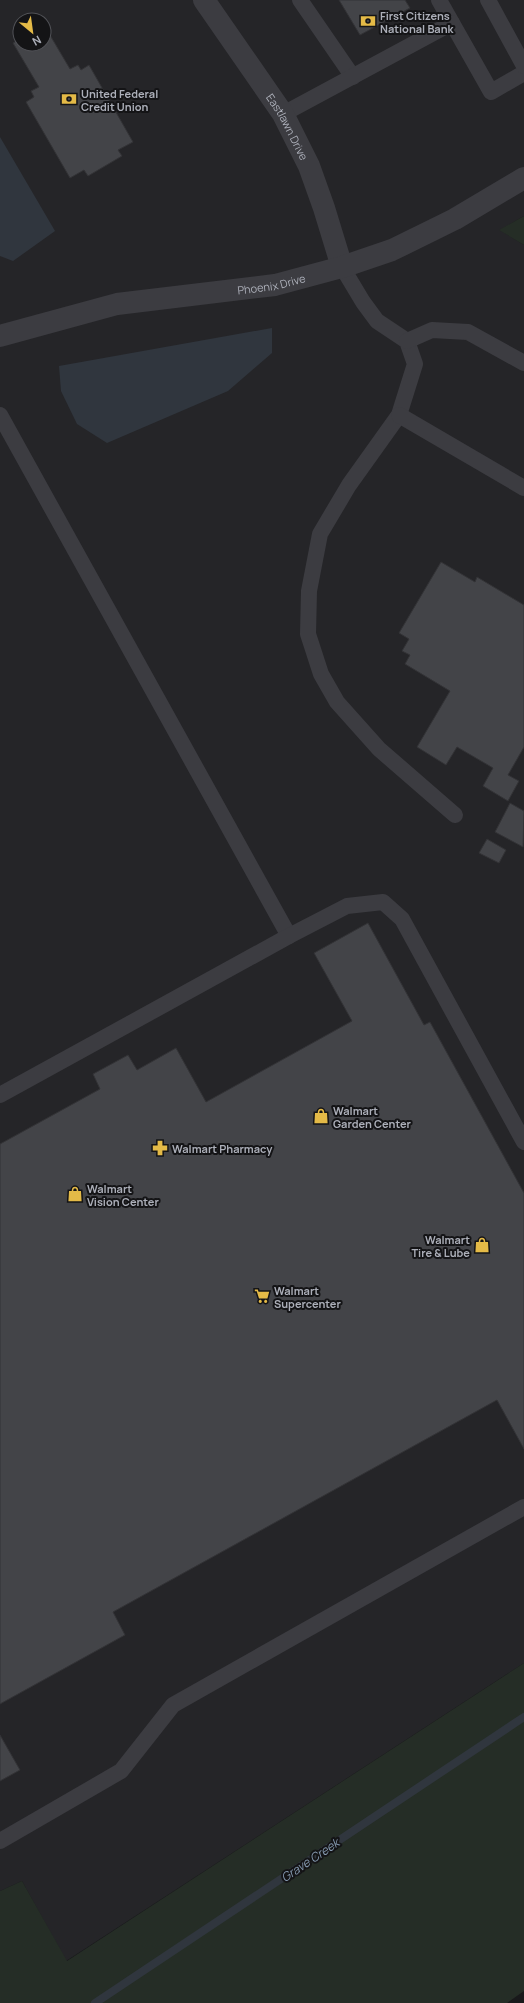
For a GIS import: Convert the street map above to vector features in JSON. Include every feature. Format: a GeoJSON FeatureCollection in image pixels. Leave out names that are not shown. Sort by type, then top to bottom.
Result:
{"type":"FeatureCollection","features":[{"type":"Feature","properties":{"kind":"street","name":"Eastlawn Drive"},"geometry":{"type":"LineString","coordinates":[[204,0],[283,114],[309,166],[324,208],[342,267]]}},
{"type":"Feature","properties":{"kind":"street","name":"Phoenix Drive"},"geometry":{"type":"LineString","coordinates":[[0,336],[118,304],[275,285],[342,267],[392,250],[455,219],[524,178]]}},
{"type":"Feature","properties":{"kind":"lane"},"geometry":{"type":"LineString","coordinates":[[300,0],[353,77]]}},
{"type":"Feature","properties":{"kind":"lane"},"geometry":{"type":"LineString","coordinates":[[439,0],[491,92],[524,72]]}},
{"type":"Feature","properties":{"kind":"lane"},"geometry":{"type":"LineString","coordinates":[[488,0],[524,66]]}},
{"type":"Feature","properties":{"kind":"lane"},"geometry":{"type":"LineString","coordinates":[[283,114],[452,23]]}},
{"type":"Feature","properties":{"kind":"lane"},"geometry":{"type":"LineString","coordinates":[[342,267],[363,302],[377,321],[407,340],[415,364],[399,415],[349,485],[320,534],[309,591],[308,634],[321,674],[337,702],[379,749],[455,815]]}},
{"type":"Feature","properties":{"kind":"lane"},"geometry":{"type":"LineString","coordinates":[[407,340],[432,330],[468,332],[524,363]]}},
{"type":"Feature","properties":{"kind":"lane"},"geometry":{"type":"LineString","coordinates":[[0,415],[289,936]]}},
{"type":"Feature","properties":{"kind":"lane"},"geometry":{"type":"LineString","coordinates":[[399,415],[524,488]]}},
{"type":"Feature","properties":{"kind":"lane"},"geometry":{"type":"LineString","coordinates":[[0,1095],[346,906],[382,902],[402,920],[524,1142]]}},
{"type":"Feature","properties":{"kind":"lane"},"geometry":{"type":"LineString","coordinates":[[0,1841],[120,1771],[173,1705],[524,1507]]}},
{"type":"Feature","properties":{"kind":"shaded area"},"geometry":{"type":"Polygon","coordinates":[[[0,0],[524,0],[524,216],[500,230],[524,245],[524,1663],[66,1961],[22,1881],[0,1891],[0,0]]]}},
{"type":"Feature","properties":{"kind":"shaded area"},"geometry":{"type":"Polygon","coordinates":[[[0,137],[55,231],[13,261],[0,256],[0,137]]]}},
{"type":"Feature","properties":{"kind":"shaded area"},"geometry":{"type":"Polygon","coordinates":[[[524,216],[524,245],[499,230],[524,216]]]}},
{"type":"Feature","properties":{"kind":"shaded area"},"geometry":{"type":"Polygon","coordinates":[[[272,328],[272,353],[228,391],[107,443],[77,424],[61,391],[59,366],[272,328]]]}},
{"type":"Feature","properties":{"kind":"shaded area"},"geometry":{"type":"Polygon","coordinates":[[[524,1663],[524,1991],[507,2003],[0,2003],[0,1891],[22,1881],[67,1961],[524,1663]]]}},
{"type":"Feature","properties":{"kind":"building","name":"First Citizens National Bank"},"geometry":{"type":"Polygon","coordinates":[[[339,0],[405,0],[410,8],[360,35],[339,0]]]}},
{"type":"Feature","properties":{"kind":"building","name":"United Federal Credit Union"},"geometry":{"type":"Polygon","coordinates":[[[52,39],[70,69],[78,65],[81,70],[89,65],[133,142],[118,150],[122,156],[88,176],[84,170],[70,178],[26,102],[34,97],[31,91],[39,87],[18,52],[52,52],[52,39]]]}},
{"type":"Feature","properties":{"kind":"building"},"geometry":{"type":"Polygon","coordinates":[[[441,562],[475,582],[477,577],[524,605],[524,747],[508,775],[519,781],[508,801],[483,786],[493,768],[457,747],[446,765],[417,747],[450,691],[405,664],[410,655],[402,651],[409,639],[399,633],[441,562]]]}},
{"type":"Feature","properties":{"kind":"building"},"geometry":{"type":"Polygon","coordinates":[[[510,803],[524,811],[523,847],[495,832],[510,803]]]}},
{"type":"Feature","properties":{"kind":"building"},"geometry":{"type":"Polygon","coordinates":[[[487,839],[506,850],[499,863],[479,853],[487,839]]]}},
{"type":"Feature","properties":{"kind":"building","name":"Walmart Supercenter"},"geometry":{"type":"Polygon","coordinates":[[[368,923],[424,1025],[430,1022],[524,1193],[524,1449],[497,1400],[113,1612],[125,1635],[0,1704],[0,1144],[100,1089],[93,1074],[128,1055],[137,1070],[176,1048],[206,1102],[352,1021],[314,953],[368,923]]]}},
{"type":"Feature","properties":{"kind":"building"},"geometry":{"type":"Polygon","coordinates":[[[0,1735],[20,1770],[0,1781],[0,1735]]]}},
{"type":"Feature","properties":{"kind":"waterway","name":"Grave Creek"},"geometry":{"type":"LineString","coordinates":[[95,2003],[524,1717]]}},
{"type":"Feature","properties":{"kind":"place","name":"First Citizens National Bank"},"geometry":{"type":"Point","coordinates":[368,21]}},
{"type":"Feature","properties":{"kind":"place","name":"United Federal Credit Union"},"geometry":{"type":"Point","coordinates":[69,99]}},
{"type":"Feature","properties":{"kind":"place","name":"Walmart Garden Center"},"geometry":{"type":"Point","coordinates":[321,1116]}},
{"type":"Feature","properties":{"kind":"place","name":"Walmart Pharmacy"},"geometry":{"type":"Point","coordinates":[160,1148]}},
{"type":"Feature","properties":{"kind":"place","name":"Walmart Vision Center"},"geometry":{"type":"Point","coordinates":[75,1194]}},
{"type":"Feature","properties":{"kind":"place","name":"Walmart Tire & Lube"},"geometry":{"type":"Point","coordinates":[482,1245]}},
{"type":"Feature","properties":{"kind":"place","name":"Walmart Supercenter"},"geometry":{"type":"Point","coordinates":[262,1296]}}]}
